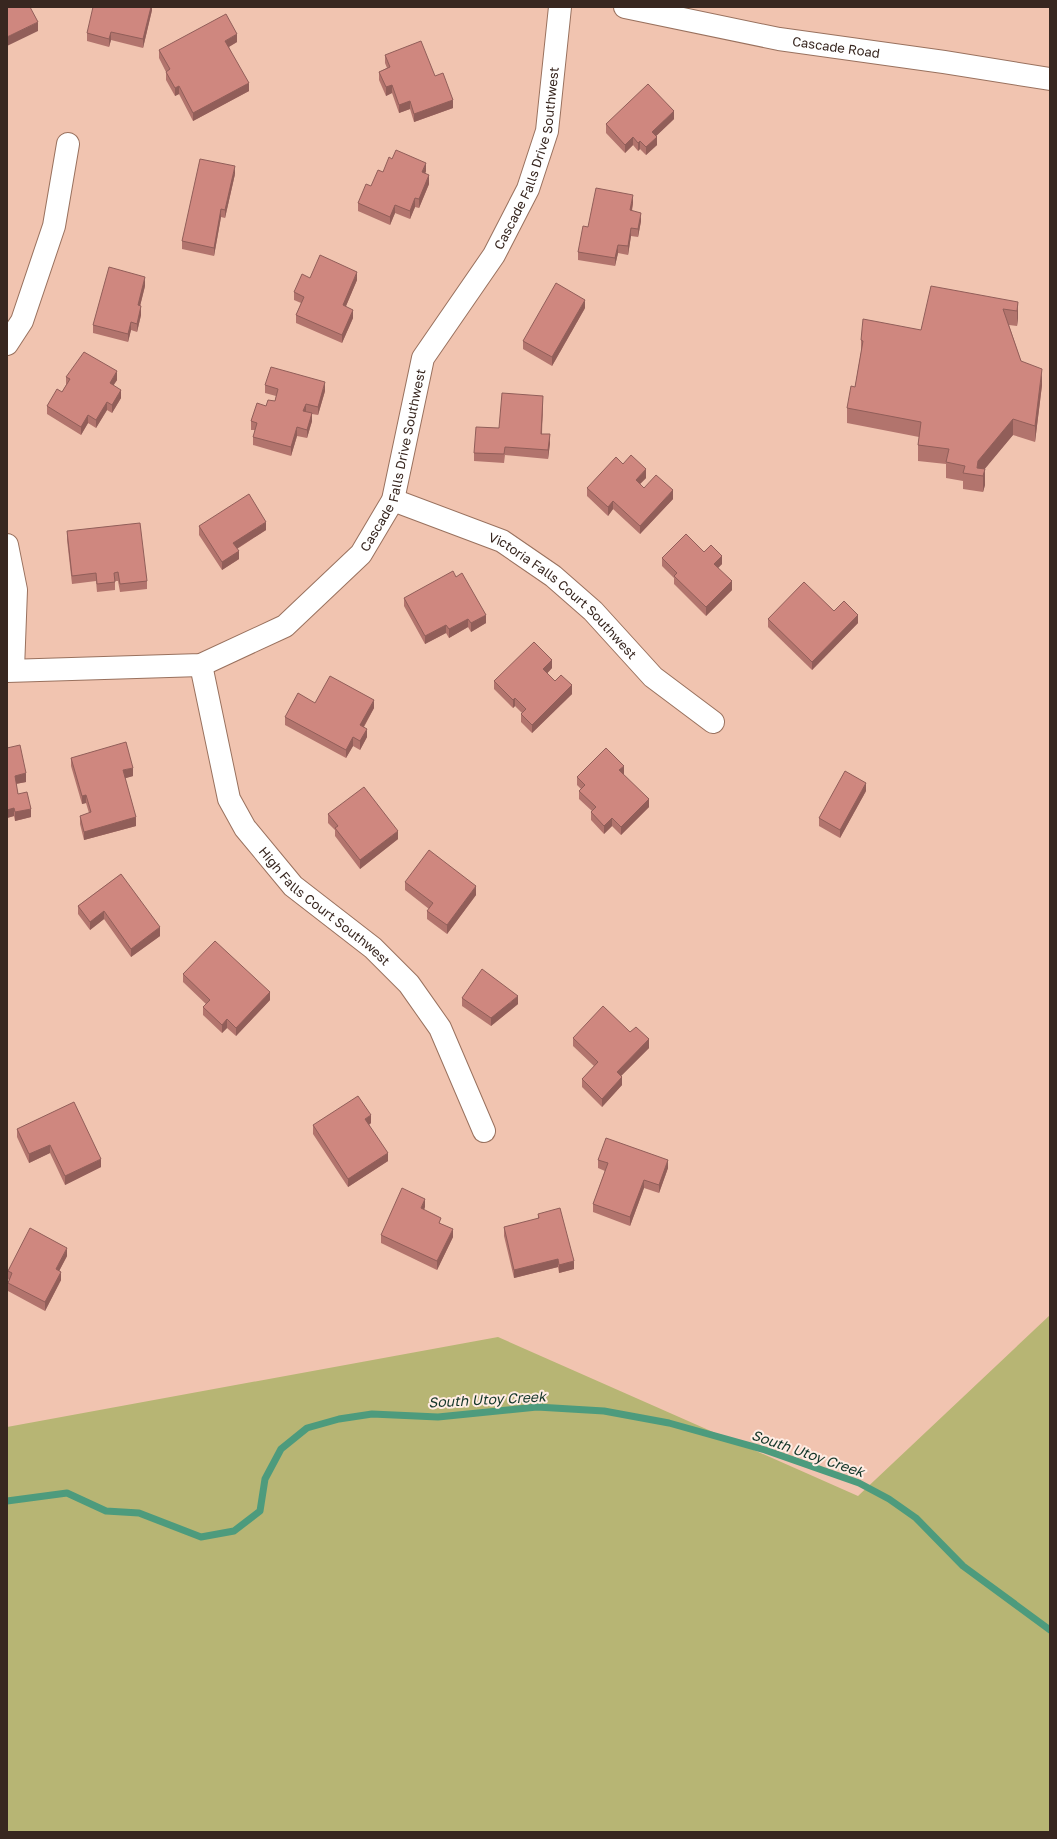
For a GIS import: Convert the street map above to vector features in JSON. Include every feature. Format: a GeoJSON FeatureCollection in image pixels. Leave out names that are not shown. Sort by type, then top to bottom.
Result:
{"type":"FeatureCollection","features":[{"type":"Feature","properties":{"kind":"street","name":"Cascade Falls Drive Southwest"},"geometry":{"type":"LineString","coordinates":[[10,670],[201,665],[285,626],[361,554],[393,500],[423,358],[494,255],[528,189],[547,131],[560,7]]}},
{"type":"Feature","properties":{"kind":"street","name":"Cascade Road"},"geometry":{"type":"LineString","coordinates":[[625,7],[779,39],[944,62],[1050,79]]}},
{"type":"Feature","properties":{"kind":"street"},"geometry":{"type":"LineString","coordinates":[[7,344],[22,320],[54,226],[68,144]]}},
{"type":"Feature","properties":{"kind":"street","name":"Victoria Falls Court Southwest"},"geometry":{"type":"LineString","coordinates":[[393,500],[502,541],[553,576],[593,611],[653,677],[713,722]]}},
{"type":"Feature","properties":{"kind":"street"},"geometry":{"type":"LineString","coordinates":[[7,545],[16,590],[10,670]]}},
{"type":"Feature","properties":{"kind":"street","name":"High Falls Court Southwest"},"geometry":{"type":"LineString","coordinates":[[201,665],[229,799],[245,828],[293,886],[373,948],[409,984],[440,1028],[484,1130]]}},
{"type":"Feature","properties":{"kind":"shaded area"},"geometry":{"type":"Polygon","coordinates":[[[1050,1315],[1050,1832],[7,1832],[7,1427],[498,1337],[858,1496],[1050,1315]]]}},
{"type":"Feature","properties":{"kind":"building"},"geometry":{"type":"Polygon","coordinates":[[[7,7],[30,7],[38,22],[7,37],[7,7]]]}},
{"type":"Feature","properties":{"kind":"building"},"geometry":{"type":"Polygon","coordinates":[[[93,7],[151,7],[143,39],[111,32],[109,39],[87,33],[93,7]]]}},
{"type":"Feature","properties":{"kind":"building"},"geometry":{"type":"Polygon","coordinates":[[[226,14],[237,34],[225,41],[249,83],[193,113],[179,86],[175,88],[166,72],[170,69],[159,50],[226,14]]]}},
{"type":"Feature","properties":{"kind":"building"},"geometry":{"type":"Polygon","coordinates":[[[421,41],[435,76],[443,73],[453,100],[414,114],[410,101],[399,105],[392,85],[386,87],[379,72],[390,67],[385,55],[421,41]]]}},
{"type":"Feature","properties":{"kind":"building"},"geometry":{"type":"Polygon","coordinates":[[[648,84],[674,111],[652,132],[657,137],[646,147],[640,141],[638,143],[633,137],[625,145],[606,124],[648,84]]]}},
{"type":"Feature","properties":{"kind":"building"},"geometry":{"type":"Polygon","coordinates":[[[396,150],[426,163],[422,172],[429,175],[419,199],[415,198],[410,211],[395,205],[390,217],[358,203],[366,184],[371,186],[378,170],[383,172],[389,157],[392,159],[396,150]]]}},
{"type":"Feature","properties":{"kind":"building"},"geometry":{"type":"Polygon","coordinates":[[[200,159],[235,166],[225,210],[221,209],[214,248],[182,241],[200,159]]]}},
{"type":"Feature","properties":{"kind":"building"},"geometry":{"type":"Polygon","coordinates":[[[596,188],[633,195],[630,210],[641,213],[638,229],[631,228],[628,246],[618,245],[615,258],[578,252],[583,226],[588,227],[596,188]]]}},
{"type":"Feature","properties":{"kind":"building"},"geometry":{"type":"Polygon","coordinates":[[[320,255],[357,272],[343,305],[353,310],[342,335],[296,315],[304,297],[294,292],[302,274],[310,278],[320,255]]]}},
{"type":"Feature","properties":{"kind":"building"},"geometry":{"type":"Polygon","coordinates":[[[109,267],[145,277],[138,305],[141,306],[137,324],[131,322],[128,334],[93,325],[109,267]]]}},
{"type":"Feature","properties":{"kind":"building"},"geometry":{"type":"Polygon","coordinates":[[[556,283],[585,300],[552,357],[523,341],[556,283]]]}},
{"type":"Feature","properties":{"kind":"building"},"geometry":{"type":"Polygon","coordinates":[[[931,286],[1018,302],[1017,311],[1003,309],[1021,361],[1042,369],[1035,426],[1013,419],[978,461],[977,468],[985,469],[983,476],[963,473],[965,466],[946,462],[949,449],[918,445],[921,422],[847,408],[851,386],[855,387],[863,341],[861,340],[863,319],[921,330],[931,286]]]}},
{"type":"Feature","properties":{"kind":"building"},"geometry":{"type":"Polygon","coordinates":[[[84,352],[117,371],[110,383],[121,390],[112,405],[107,402],[96,420],[88,415],[81,427],[47,406],[57,389],[62,392],[70,379],[66,377],[84,352]]]}},
{"type":"Feature","properties":{"kind":"building"},"geometry":{"type":"Polygon","coordinates":[[[271,367],[325,382],[318,407],[306,404],[303,411],[312,413],[307,430],[297,427],[291,447],[253,437],[257,423],[251,421],[257,403],[266,406],[268,400],[275,401],[278,389],[265,385],[271,367]]]}},
{"type":"Feature","properties":{"kind":"building"},"geometry":{"type":"Polygon","coordinates":[[[502,393],[543,396],[541,434],[550,434],[548,450],[505,447],[504,454],[474,453],[476,427],[499,428],[502,393]]]}},
{"type":"Feature","properties":{"kind":"building"},"geometry":{"type":"Polygon","coordinates":[[[631,455],[646,469],[636,480],[644,488],[656,475],[673,490],[640,526],[613,501],[608,507],[587,488],[616,457],[623,464],[631,455]]]}},
{"type":"Feature","properties":{"kind":"building"},"geometry":{"type":"Polygon","coordinates":[[[249,494],[266,522],[233,543],[239,551],[222,562],[199,526],[249,494]]]}},
{"type":"Feature","properties":{"kind":"building"},"geometry":{"type":"Polygon","coordinates":[[[140,523],[147,581],[120,584],[118,572],[114,573],[115,582],[97,584],[96,573],[72,576],[67,531],[140,523]]]}},
{"type":"Feature","properties":{"kind":"building"},"geometry":{"type":"Polygon","coordinates":[[[686,534],[704,552],[711,545],[722,556],[714,564],[732,581],[706,607],[674,576],[677,573],[662,558],[686,534]]]}},
{"type":"Feature","properties":{"kind":"building"},"geometry":{"type":"Polygon","coordinates":[[[453,571],[456,577],[462,573],[486,615],[471,623],[468,619],[449,629],[446,625],[425,636],[404,598],[453,571]]]}},
{"type":"Feature","properties":{"kind":"building"},"geometry":{"type":"Polygon","coordinates":[[[804,582],[834,611],[844,601],[858,615],[812,662],[768,619],[804,582]]]}},
{"type":"Feature","properties":{"kind":"building"},"geometry":{"type":"Polygon","coordinates":[[[534,642],[552,660],[543,669],[555,681],[561,675],[572,685],[532,725],[521,714],[526,709],[515,698],[513,700],[494,681],[534,642]]]}},
{"type":"Feature","properties":{"kind":"building"},"geometry":{"type":"Polygon","coordinates":[[[330,676],[374,700],[360,725],[367,729],[360,741],[353,737],[346,750],[285,717],[298,693],[315,703],[330,676]]]}},
{"type":"Feature","properties":{"kind":"building"},"geometry":{"type":"Polygon","coordinates":[[[126,742],[133,768],[123,770],[136,817],[84,832],[80,816],[91,812],[86,795],[82,796],[71,758],[126,742]]]}},
{"type":"Feature","properties":{"kind":"building"},"geometry":{"type":"Polygon","coordinates":[[[20,745],[26,773],[15,776],[18,794],[27,792],[31,809],[15,812],[14,808],[7,810],[7,748],[20,745]]]}},
{"type":"Feature","properties":{"kind":"building"},"geometry":{"type":"Polygon","coordinates":[[[606,748],[624,766],[619,770],[649,799],[621,827],[612,818],[604,826],[591,812],[596,807],[579,791],[585,785],[577,777],[606,748]]]}},
{"type":"Feature","properties":{"kind":"building"},"geometry":{"type":"Polygon","coordinates":[[[845,771],[866,783],[840,830],[819,818],[845,771]]]}},
{"type":"Feature","properties":{"kind":"building"},"geometry":{"type":"Polygon","coordinates":[[[364,787],[398,831],[360,860],[335,828],[338,826],[328,814],[364,787]]]}},
{"type":"Feature","properties":{"kind":"building"},"geometry":{"type":"Polygon","coordinates":[[[429,850],[476,886],[447,925],[427,911],[433,903],[405,882],[429,850]]]}},
{"type":"Feature","properties":{"kind":"building"},"geometry":{"type":"Polygon","coordinates":[[[121,874],[160,927],[131,949],[104,911],[90,922],[78,906],[121,874]]]}},
{"type":"Feature","properties":{"kind":"building"},"geometry":{"type":"Polygon","coordinates":[[[215,941],[270,992],[236,1028],[227,1019],[222,1025],[203,1007],[210,1000],[183,974],[215,941]]]}},
{"type":"Feature","properties":{"kind":"building"},"geometry":{"type":"Polygon","coordinates":[[[482,969],[518,996],[491,1018],[462,998],[482,969]]]}},
{"type":"Feature","properties":{"kind":"building"},"geometry":{"type":"Polygon","coordinates":[[[603,1006],[630,1032],[636,1027],[649,1039],[617,1072],[622,1077],[602,1099],[582,1079],[598,1062],[573,1038],[603,1006]]]}},
{"type":"Feature","properties":{"kind":"building"},"geometry":{"type":"Polygon","coordinates":[[[358,1096],[371,1115],[365,1119],[388,1153],[348,1179],[313,1125],[358,1096]]]}},
{"type":"Feature","properties":{"kind":"building"},"geometry":{"type":"Polygon","coordinates":[[[74,1102],[101,1159],[65,1176],[50,1145],[29,1154],[17,1129],[74,1102]]]}},
{"type":"Feature","properties":{"kind":"building"},"geometry":{"type":"Polygon","coordinates":[[[606,1138],[668,1160],[659,1185],[644,1180],[630,1217],[593,1204],[608,1163],[598,1160],[606,1138]]]}},
{"type":"Feature","properties":{"kind":"building"},"geometry":{"type":"Polygon","coordinates":[[[402,1188],[425,1199],[421,1208],[441,1218],[439,1223],[453,1229],[437,1261],[381,1235],[402,1188]]]}},
{"type":"Feature","properties":{"kind":"building"},"geometry":{"type":"Polygon","coordinates":[[[560,1208],[574,1261],[559,1265],[558,1259],[514,1270],[504,1227],[539,1218],[538,1214],[560,1208]]]}},
{"type":"Feature","properties":{"kind":"building"},"geometry":{"type":"Polygon","coordinates":[[[30,1228],[67,1248],[56,1269],[61,1272],[45,1302],[8,1283],[12,1273],[8,1271],[30,1228]]]}},
{"type":"Feature","properties":{"kind":"waterway","name":"South Utoy Creek"},"geometry":{"type":"LineString","coordinates":[[7,1501],[67,1493],[106,1511],[139,1513],[201,1537],[234,1531],[260,1511],[265,1479],[281,1449],[307,1428],[339,1419],[372,1414],[438,1417],[537,1407],[604,1411],[669,1423],[765,1450],[859,1483],[889,1499],[916,1518],[963,1566],[1050,1630]]}}]}
